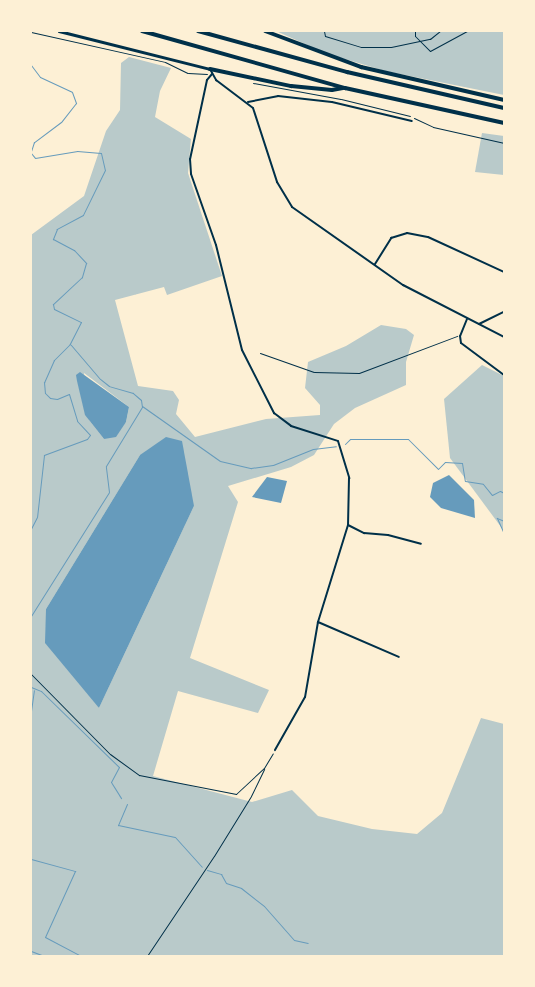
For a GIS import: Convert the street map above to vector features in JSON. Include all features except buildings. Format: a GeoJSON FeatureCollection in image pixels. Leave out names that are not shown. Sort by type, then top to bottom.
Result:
{"type":"FeatureCollection","features":[{"type":"Feature","properties":{"kind":"highway"},"geometry":{"type":"LineString","coordinates":[[142,31],[346,88],[504,123]]}},
{"type":"Feature","properties":{"kind":"highway"},"geometry":{"type":"LineString","coordinates":[[198,31],[347,72],[504,108]]}},
{"type":"Feature","properties":{"kind":"highway"},"geometry":{"type":"LineString","coordinates":[[265,31],[361,67],[504,100]]}},
{"type":"Feature","properties":{"kind":"highway"},"geometry":{"type":"LineString","coordinates":[[210,69],[291,86],[332,90],[346,88]]}},
{"type":"Feature","properties":{"kind":"street"},"geometry":{"type":"LineString","coordinates":[[59,31],[210,69],[212,74],[248,102],[258,118],[285,199],[297,211],[403,285],[504,337]]}},
{"type":"Feature","properties":{"kind":"street"},"geometry":{"type":"LineString","coordinates":[[212,74],[206,80],[190,159],[191,174],[216,245],[237,334],[245,357],[274,413],[291,426],[339,442],[350,478],[348,525],[318,622],[304,698],[275,750]]}},
{"type":"Feature","properties":{"kind":"street"},"geometry":{"type":"LineString","coordinates":[[248,102],[278,96],[323,101],[412,122]]}},
{"type":"Feature","properties":{"kind":"street"},"geometry":{"type":"LineString","coordinates":[[375,265],[391,238],[407,233],[428,236],[504,272]]}},
{"type":"Feature","properties":{"kind":"street"},"geometry":{"type":"LineString","coordinates":[[479,324],[504,312]]}},
{"type":"Feature","properties":{"kind":"street"},"geometry":{"type":"LineString","coordinates":[[468,318],[460,336],[462,345],[504,375]]}},
{"type":"Feature","properties":{"kind":"street"},"geometry":{"type":"LineString","coordinates":[[348,525],[364,533],[388,535],[421,544]]}},
{"type":"Feature","properties":{"kind":"street"},"geometry":{"type":"LineString","coordinates":[[318,622],[399,656]]}},
{"type":"Feature","properties":{"kind":"path"},"geometry":{"type":"LineString","coordinates":[[324,31],[325,36],[361,47],[391,47],[419,42],[430,39],[440,31]]}},
{"type":"Feature","properties":{"kind":"path"},"geometry":{"type":"LineString","coordinates":[[415,31],[419,42],[430,51],[467,31]]}},
{"type":"Feature","properties":{"kind":"path"},"geometry":{"type":"LineString","coordinates":[[31,32],[202,74]]}},
{"type":"Feature","properties":{"kind":"path"},"geometry":{"type":"LineString","coordinates":[[415,118],[433,127],[504,143]]}},
{"type":"Feature","properties":{"kind":"path"},"geometry":{"type":"LineString","coordinates":[[260,353],[314,372],[360,373],[460,336]]}},
{"type":"Feature","properties":{"kind":"path"},"geometry":{"type":"LineString","coordinates":[[31,674],[110,754],[139,775],[230,795],[241,792],[264,768]]}},
{"type":"Feature","properties":{"kind":"path"},"geometry":{"type":"LineString","coordinates":[[147,956],[154,941],[177,913],[193,882],[214,856],[251,796],[275,750]]}},
{"type":"Feature","properties":{"kind":"shaded area"},"geometry":{"type":"Polygon","coordinates":[[[276,31],[504,31],[504,95],[385,71],[325,53],[276,31]]]}},
{"type":"Feature","properties":{"kind":"shaded area"},"geometry":{"type":"Polygon","coordinates":[[[129,57],[171,68],[160,91],[155,117],[191,139],[188,173],[222,276],[167,295],[164,287],[115,300],[138,386],[173,391],[179,400],[176,414],[195,437],[266,419],[320,415],[320,405],[305,388],[308,362],[346,346],[381,325],[406,329],[414,335],[406,362],[406,385],[355,408],[334,424],[314,455],[291,467],[228,486],[238,502],[190,658],[269,690],[258,713],[178,691],[153,776],[252,802],[292,790],[318,816],[372,829],[417,834],[442,813],[481,718],[504,724],[504,956],[31,956],[31,235],[84,196],[106,131],[120,110],[121,63],[129,57]],[[84,373],[89,420],[104,439],[126,422],[129,407],[84,373]],[[140,455],[46,609],[99,708],[194,506],[140,455]]]}},
{"type":"Feature","properties":{"kind":"shaded area"},"geometry":{"type":"Polygon","coordinates":[[[482,133],[504,136],[504,175],[475,172],[482,133]]]}},
{"type":"Feature","properties":{"kind":"shaded area"},"geometry":{"type":"Polygon","coordinates":[[[482,365],[504,376],[504,531],[450,458],[444,399],[482,365]]]}},
{"type":"Feature","properties":{"kind":"water"},"geometry":{"type":"Polygon","coordinates":[[[80,372],[129,407],[126,422],[116,437],[104,439],[85,415],[76,375],[80,372]]]}},
{"type":"Feature","properties":{"kind":"water"},"geometry":{"type":"Polygon","coordinates":[[[166,437],[182,441],[194,506],[99,708],[45,643],[46,609],[140,455],[166,437]]]}},
{"type":"Feature","properties":{"kind":"water"},"geometry":{"type":"Polygon","coordinates":[[[449,475],[474,500],[475,518],[441,508],[430,497],[433,483],[449,475]]]}},
{"type":"Feature","properties":{"kind":"water"},"geometry":{"type":"Polygon","coordinates":[[[267,477],[287,481],[281,503],[252,497],[267,477]]]}},
{"type":"Feature","properties":{"kind":"waterway"},"geometry":{"type":"LineString","coordinates":[[31,65],[40,77],[72,92],[76,103],[61,122],[34,142],[31,151]]}},
{"type":"Feature","properties":{"kind":"waterway"},"geometry":{"type":"LineString","coordinates":[[31,153],[35,158],[77,151],[101,153],[105,170],[83,215],[57,229],[53,239],[74,250],[86,263],[82,277],[53,304],[54,309],[81,322],[70,344],[54,360],[44,382],[45,393],[50,398],[57,399],[69,394],[77,421],[90,435],[87,439],[44,455],[37,517],[31,529]]}},
{"type":"Feature","properties":{"kind":"waterway"},"geometry":{"type":"LineString","coordinates":[[31,616],[109,492],[106,466],[142,407],[141,400],[133,393],[109,386],[100,379],[71,345]]}},
{"type":"Feature","properties":{"kind":"waterway"},"geometry":{"type":"LineString","coordinates":[[142,406],[220,461],[251,468],[273,465],[313,449],[336,446]]}},
{"type":"Feature","properties":{"kind":"waterway"},"geometry":{"type":"LineString","coordinates":[[345,444],[350,439],[408,439],[438,469],[445,462],[462,463],[465,481],[483,484],[492,495],[500,491],[504,493]]}},
{"type":"Feature","properties":{"kind":"waterway"},"geometry":{"type":"LineString","coordinates":[[504,521],[497,518],[504,534]]}},
{"type":"Feature","properties":{"kind":"waterway"},"geometry":{"type":"LineString","coordinates":[[31,687],[41,691],[119,767],[111,782],[121,798]]}},
{"type":"Feature","properties":{"kind":"waterway"},"geometry":{"type":"LineString","coordinates":[[31,711],[34,690]]}},
{"type":"Feature","properties":{"kind":"waterway"},"geometry":{"type":"LineString","coordinates":[[127,804],[118,825],[175,837],[202,867]]}},
{"type":"Feature","properties":{"kind":"waterway"},"geometry":{"type":"LineString","coordinates":[[31,859],[75,871],[45,937],[81,956]]}},
{"type":"Feature","properties":{"kind":"waterway"},"geometry":{"type":"LineString","coordinates":[[207,870],[221,874],[226,883],[241,888],[264,906],[294,940],[308,943]]}},
{"type":"Feature","properties":{"kind":"waterway"},"geometry":{"type":"LineString","coordinates":[[31,951],[44,956]]}}]}
